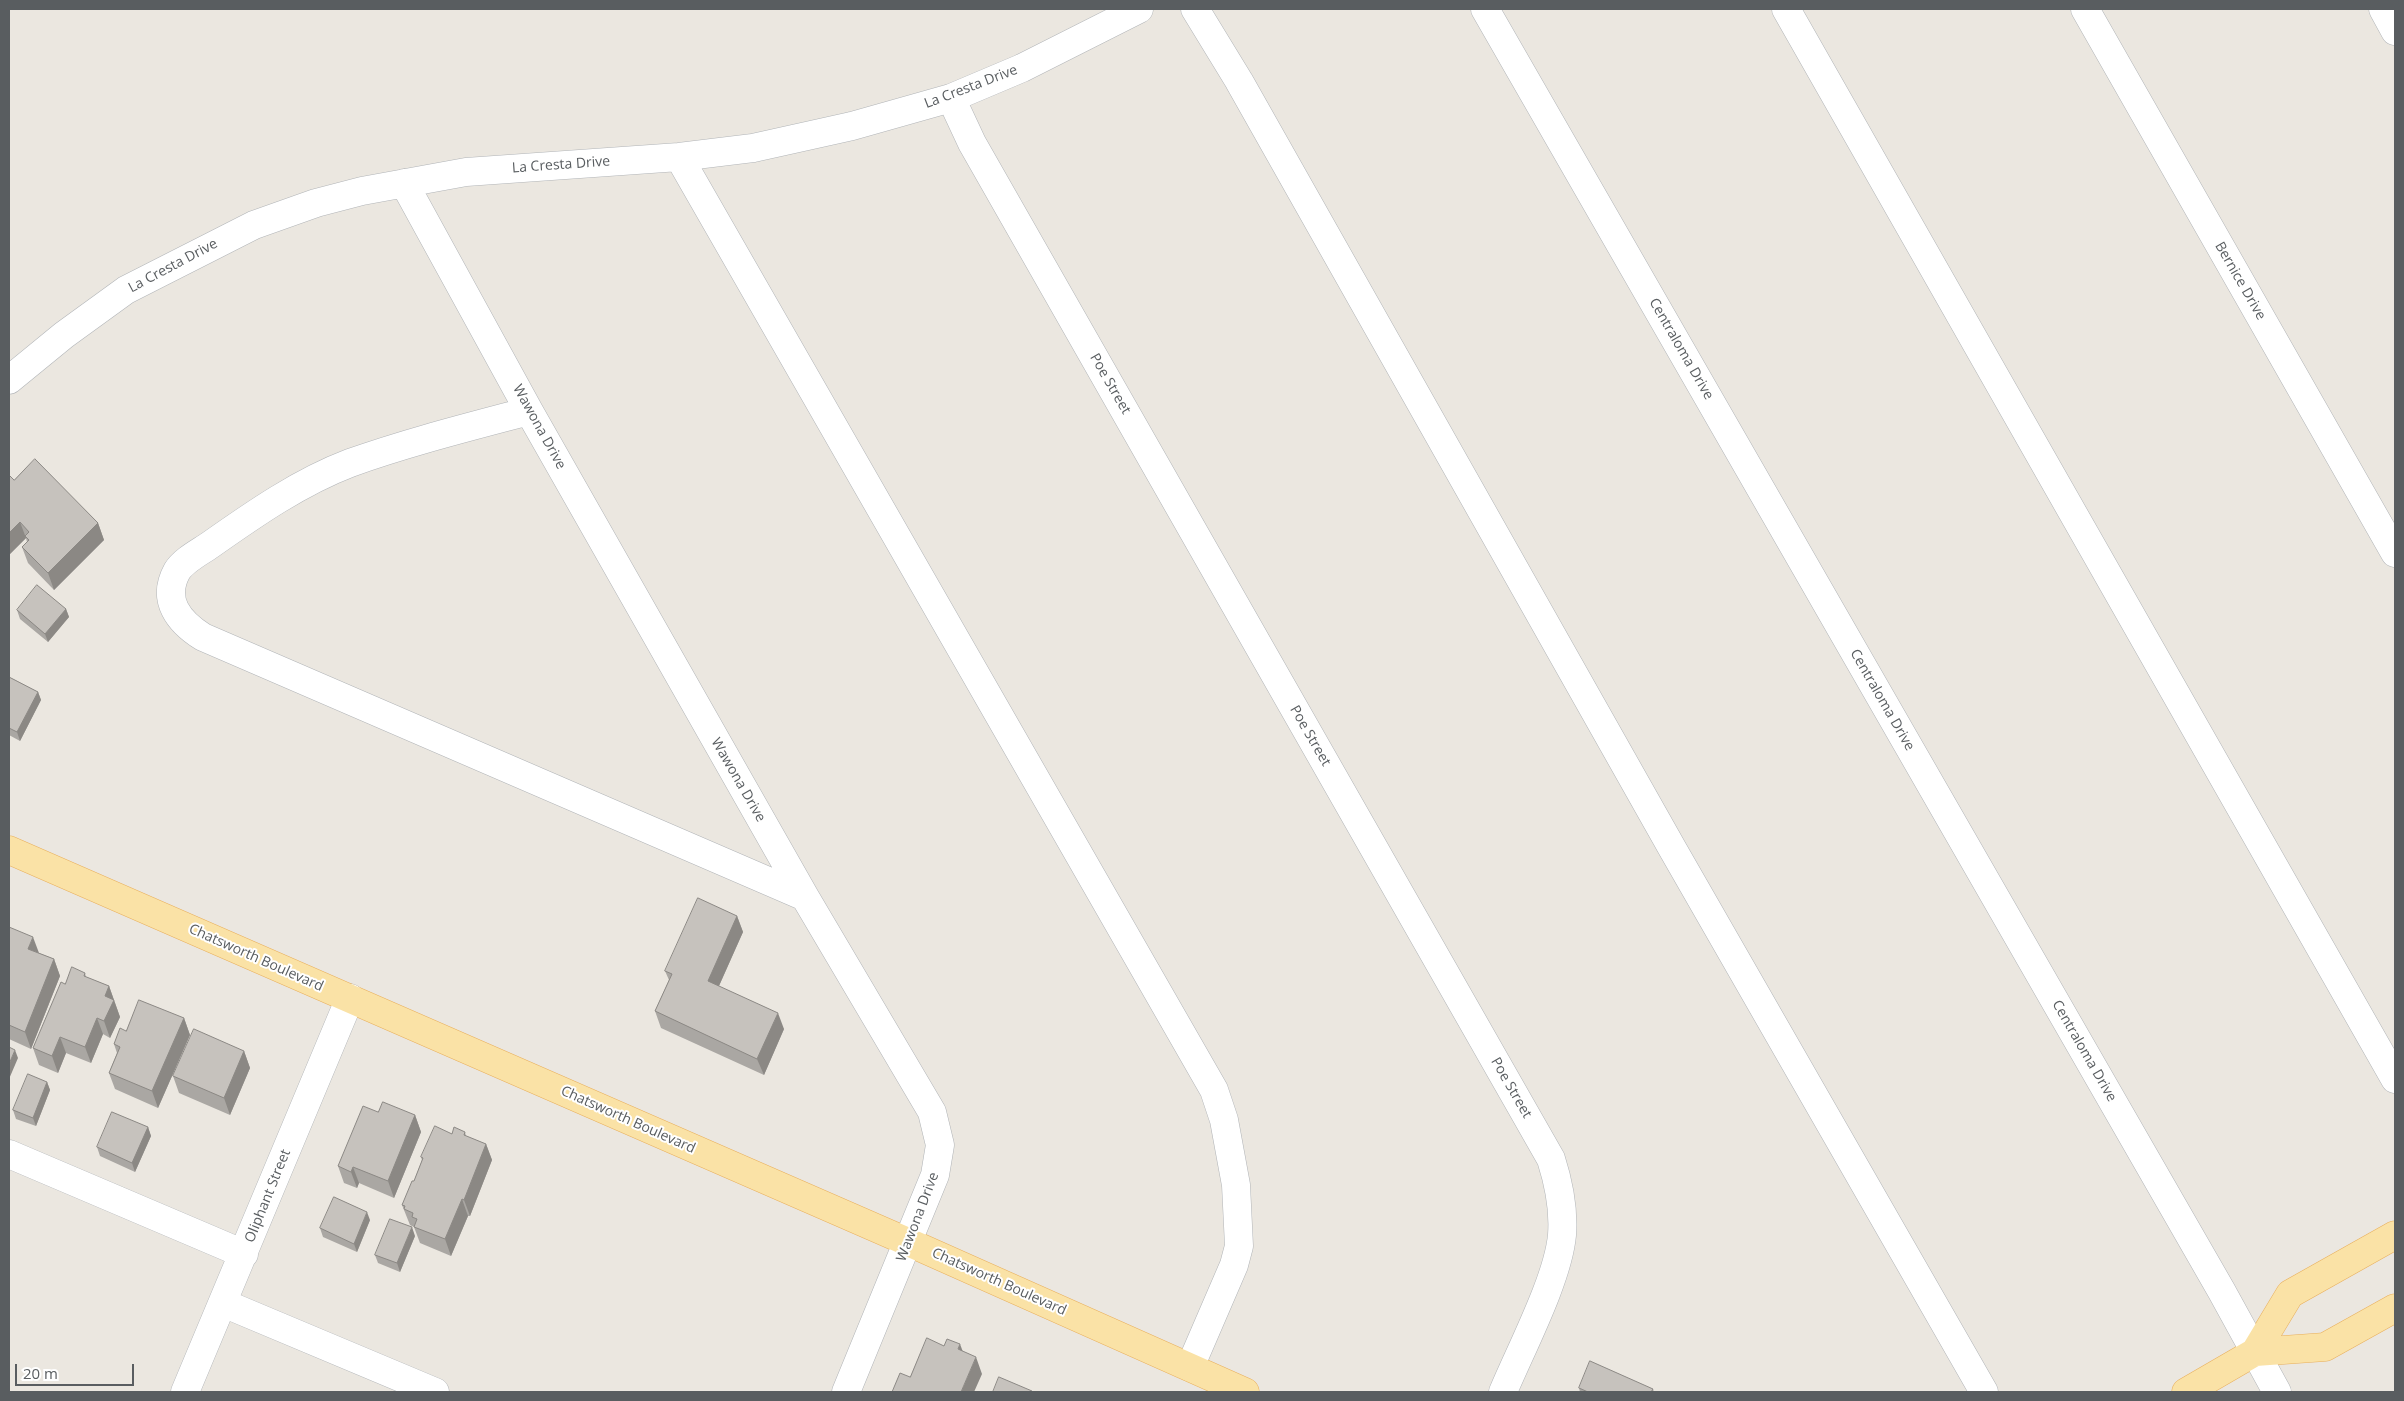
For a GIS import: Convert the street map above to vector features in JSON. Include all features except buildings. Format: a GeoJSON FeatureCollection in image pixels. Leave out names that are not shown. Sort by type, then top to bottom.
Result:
{"type":"FeatureCollection","features":[{"type":"Feature","properties":{"kind":"main road","name":"Chatsworth Boulevard"},"geometry":{"type":"LineString","coordinates":[[9,850],[908,1242],[1245,1392]]}},
{"type":"Feature","properties":{"kind":"main road"},"geometry":{"type":"LineString","coordinates":[[2255,1352],[2290,1294],[2395,1235]]}},
{"type":"Feature","properties":{"kind":"main road"},"geometry":{"type":"LineString","coordinates":[[2186,1392],[2255,1352],[2325,1347],[2395,1308]]}},
{"type":"Feature","properties":{"kind":"street","name":"La Cresta Drive"},"geometry":{"type":"LineString","coordinates":[[9,380],[64,335],[126,290],[254,225],[316,203],[404,183],[466,172],[679,157],[753,148],[852,126],[951,98],[1022,68],[1139,9]]}},
{"type":"Feature","properties":{"kind":"street"},"geometry":{"type":"LineString","coordinates":[[1195,9],[1240,81],[1672,848],[1984,1392]]}},
{"type":"Feature","properties":{"kind":"street","name":"Centraloma Drive"},"geometry":{"type":"LineString","coordinates":[[1485,9],[2221,1290],[2277,1392]]}},
{"type":"Feature","properties":{"kind":"street"},"geometry":{"type":"LineString","coordinates":[[1786,9],[2395,1079]]}},
{"type":"Feature","properties":{"kind":"street","name":"Bernice Drive"},"geometry":{"type":"LineString","coordinates":[[2085,9],[2395,553]]}},
{"type":"Feature","properties":{"kind":"street"},"geometry":{"type":"LineString","coordinates":[[2383,9],[2395,31]]}},
{"type":"Feature","properties":{"kind":"street","name":"Poe Street"},"geometry":{"type":"LineString","coordinates":[[951,98],[972,143],[1551,1159],[1561,1198],[1562,1235],[1558,1254],[1544,1294],[1503,1392]]}},
{"type":"Feature","properties":{"kind":"street"},"geometry":{"type":"LineString","coordinates":[[679,157],[1214,1090],[1224,1120],[1236,1185],[1239,1246],[1234,1265],[1190,1368]]}},
{"type":"Feature","properties":{"kind":"street","name":"Wawona Drive"},"geometry":{"type":"LineString","coordinates":[[404,183],[529,411],[805,897],[928,1102],[936,1124],[940,1146],[938,1166],[846,1392]]}},
{"type":"Feature","properties":{"kind":"street"},"geometry":{"type":"LineString","coordinates":[[529,411],[404,445],[348,464],[293,490],[244,521],[178,569],[171,592],[179,618],[203,637],[805,897]]}},
{"type":"Feature","properties":{"kind":"street","name":"Oliphant Street"},"geometry":{"type":"LineString","coordinates":[[185,1392],[350,998]]}},
{"type":"Feature","properties":{"kind":"street"},"geometry":{"type":"LineString","coordinates":[[9,1154],[244,1254]]}},
{"type":"Feature","properties":{"kind":"street"},"geometry":{"type":"LineString","coordinates":[[223,1303],[435,1392]]}}]}
